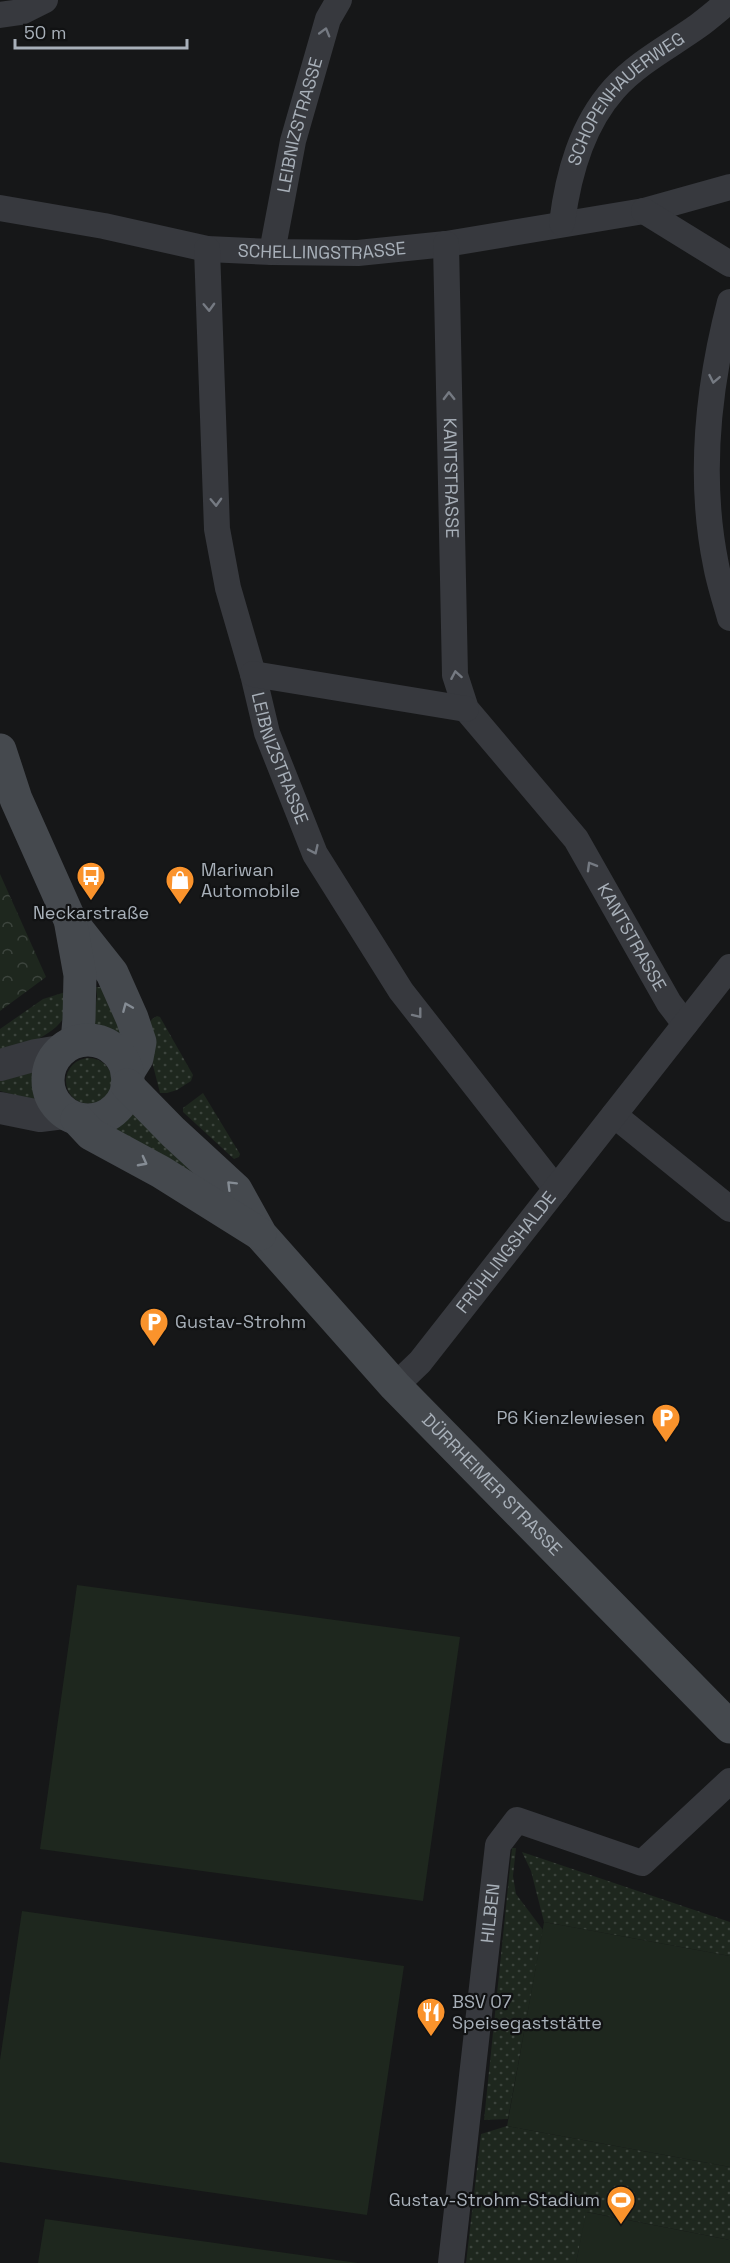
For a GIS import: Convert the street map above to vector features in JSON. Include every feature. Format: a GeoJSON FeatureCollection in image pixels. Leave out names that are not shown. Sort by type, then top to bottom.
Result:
{"type":"FeatureCollection","features":[{"type":"Feature","properties":{"kind":"main road"},"geometry":{"type":"LineString","coordinates":[[0,750],[16,799],[70,920],[80,975],[80,1019],[68,1046],[52,1062],[47,1081],[51,1097],[70,1116],[95,1120],[109,1115],[121,1103],[127,1080],[137,1058],[140,1042],[112,973],[70,920]]}},
{"type":"Feature","properties":{"kind":"main road"},"geometry":{"type":"LineString","coordinates":[[68,1046],[98,1041],[109,1046],[121,1058],[127,1080]]}},
{"type":"Feature","properties":{"kind":"main road","name":"DÜRRHEIMER STRASSE"},"geometry":{"type":"LineString","coordinates":[[127,1080],[173,1132],[236,1190],[261,1235],[395,1386],[730,1727]]}},
{"type":"Feature","properties":{"kind":"main road","name":"DÜRRHEIMER STRASSE"},"geometry":{"type":"LineString","coordinates":[[70,1116],[91,1134],[161,1172],[261,1235]]}},
{"type":"Feature","properties":{"kind":"street"},"geometry":{"type":"LineString","coordinates":[[0,15],[21,12],[45,0]]}},
{"type":"Feature","properties":{"kind":"street","name":"LEIBNIZSTRASSE"},"geometry":{"type":"LineString","coordinates":[[272,252],[293,141],[328,19],[339,0]]}},
{"type":"Feature","properties":{"kind":"street","name":"SCHOPENHAUERWEG"},"geometry":{"type":"LineString","coordinates":[[562,223],[566,188],[584,133],[614,89],[651,57],[698,26],[730,0]]}},
{"type":"Feature","properties":{"kind":"street","name":"SCHELLINGSTRASSE"},"geometry":{"type":"LineString","coordinates":[[0,208],[104,226],[207,249],[358,253],[446,244],[644,211],[730,187]]}},
{"type":"Feature","properties":{"kind":"street"},"geometry":{"type":"LineString","coordinates":[[644,211],[730,264]]}},
{"type":"Feature","properties":{"kind":"street","name":"KANTSTRASSE"},"geometry":{"type":"LineString","coordinates":[[446,244],[455,675],[466,709],[576,839],[669,1003],[685,1024]]}},
{"type":"Feature","properties":{"kind":"street","name":"LEIBNIZSTRASSE"},"geometry":{"type":"LineString","coordinates":[[207,249],[217,529],[228,588],[253,674],[267,733],[315,854],[401,991],[556,1189]]}},
{"type":"Feature","properties":{"kind":"street"},"geometry":{"type":"LineString","coordinates":[[730,302],[710,400],[706,490],[716,564],[730,618]]}},
{"type":"Feature","properties":{"kind":"street"},"geometry":{"type":"LineString","coordinates":[[253,674],[466,709]]}},
{"type":"Feature","properties":{"kind":"street","name":"FRÜHLINGSHALDE"},"geometry":{"type":"LineString","coordinates":[[395,1386],[420,1362],[730,968]]}},
{"type":"Feature","properties":{"kind":"street"},"geometry":{"type":"LineString","coordinates":[[0,1065],[68,1046]]}},
{"type":"Feature","properties":{"kind":"street"},"geometry":{"type":"LineString","coordinates":[[0,1108],[40,1116],[70,1116]]}},
{"type":"Feature","properties":{"kind":"street"},"geometry":{"type":"LineString","coordinates":[[614,1115],[730,1209]]}},
{"type":"Feature","properties":{"kind":"street","name":"HILBEN"},"geometry":{"type":"LineString","coordinates":[[451,2263],[498,1845],[517,1820],[642,1863],[730,1781]]}},
{"type":"Feature","properties":{"kind":"green space"},"geometry":{"type":"Polygon","coordinates":[[[0,874],[46,977],[0,1011],[0,874]]]}},
{"type":"Feature","properties":{"kind":"green space"},"geometry":{"type":"Polygon","coordinates":[[[96,987],[105,987],[129,1040],[116,1031],[93,1023],[96,987]]]}},
{"type":"Feature","properties":{"kind":"green space"},"geometry":{"type":"Polygon","coordinates":[[[75,989],[67,1013],[53,1030],[0,1055],[0,1029],[43,999],[75,989]]]}},
{"type":"Feature","properties":{"kind":"green space"},"geometry":{"type":"Polygon","coordinates":[[[157,1016],[160,1017],[193,1075],[191,1081],[167,1093],[160,1093],[144,1030],[157,1016]]]}},
{"type":"Feature","properties":{"kind":"green space"},"geometry":{"type":"Polygon","coordinates":[[[89,1058],[105,1065],[112,1081],[105,1097],[89,1104],[73,1097],[66,1081],[73,1065],[89,1058]]]}},
{"type":"Feature","properties":{"kind":"green space"},"geometry":{"type":"Polygon","coordinates":[[[40,1064],[37,1081],[42,1100],[0,1091],[0,1073],[40,1064]]]}},
{"type":"Feature","properties":{"kind":"green space"},"geometry":{"type":"Polygon","coordinates":[[[203,1093],[240,1154],[239,1157],[234,1159],[183,1112],[183,1108],[203,1093]]]}},
{"type":"Feature","properties":{"kind":"green space"},"geometry":{"type":"Polygon","coordinates":[[[134,1108],[229,1196],[110,1127],[134,1108]]]}},
{"type":"Feature","properties":{"kind":"green space"},"geometry":{"type":"Polygon","coordinates":[[[77,1585],[460,1637],[423,1901],[40,1849],[77,1585]]]}},
{"type":"Feature","properties":{"kind":"green space"},"geometry":{"type":"Polygon","coordinates":[[[512,1848],[516,1848],[513,1876],[516,1894],[543,1930],[508,2119],[484,2120],[512,1848]]]}},
{"type":"Feature","properties":{"kind":"green space"},"geometry":{"type":"Polygon","coordinates":[[[522,1852],[730,1922],[730,1956],[544,1922],[531,1871],[522,1852]]]}},
{"type":"Feature","properties":{"kind":"green space"},"geometry":{"type":"Polygon","coordinates":[[[22,1911],[404,1966],[367,2215],[0,2162],[0,2060],[22,1911]]]}},
{"type":"Feature","properties":{"kind":"green space"},"geometry":{"type":"Polygon","coordinates":[[[544,1922],[730,1956],[730,2167],[507,2126],[544,1922]]]}},
{"type":"Feature","properties":{"kind":"green space"},"geometry":{"type":"Polygon","coordinates":[[[507,2126],[730,2167],[730,2240],[587,2212],[576,2263],[466,2263],[481,2134],[507,2126]]]}},
{"type":"Feature","properties":{"kind":"green space","name":"Gustav-Strohm-Stadium"},"geometry":{"type":"Polygon","coordinates":[[[586,2212],[730,2240],[730,2263],[576,2263],[586,2212]]]}},
{"type":"Feature","properties":{"kind":"green space"},"geometry":{"type":"Polygon","coordinates":[[[45,2219],[358,2263],[38,2263],[45,2219]]]}},
{"type":"Feature","properties":{"kind":"place","name":"Neckarstraße"},"geometry":{"type":"Point","coordinates":[91,902]}},
{"type":"Feature","properties":{"kind":"place","name":"Mariwan Automobile"},"geometry":{"type":"Point","coordinates":[180,906]}},
{"type":"Feature","properties":{"kind":"place","name":"Gustav-Strohm"},"geometry":{"type":"Point","coordinates":[154,1348]}},
{"type":"Feature","properties":{"kind":"place","name":"P6 Kienzlewiesen"},"geometry":{"type":"Point","coordinates":[666,1444]}},
{"type":"Feature","properties":{"kind":"place","name":"BSV 07 Speisegaststätte"},"geometry":{"type":"Point","coordinates":[431,2038]}},
{"type":"Feature","properties":{"kind":"place","name":"Gustav-Strohm-Stadium"},"geometry":{"type":"Point","coordinates":[621,2226]}}]}
